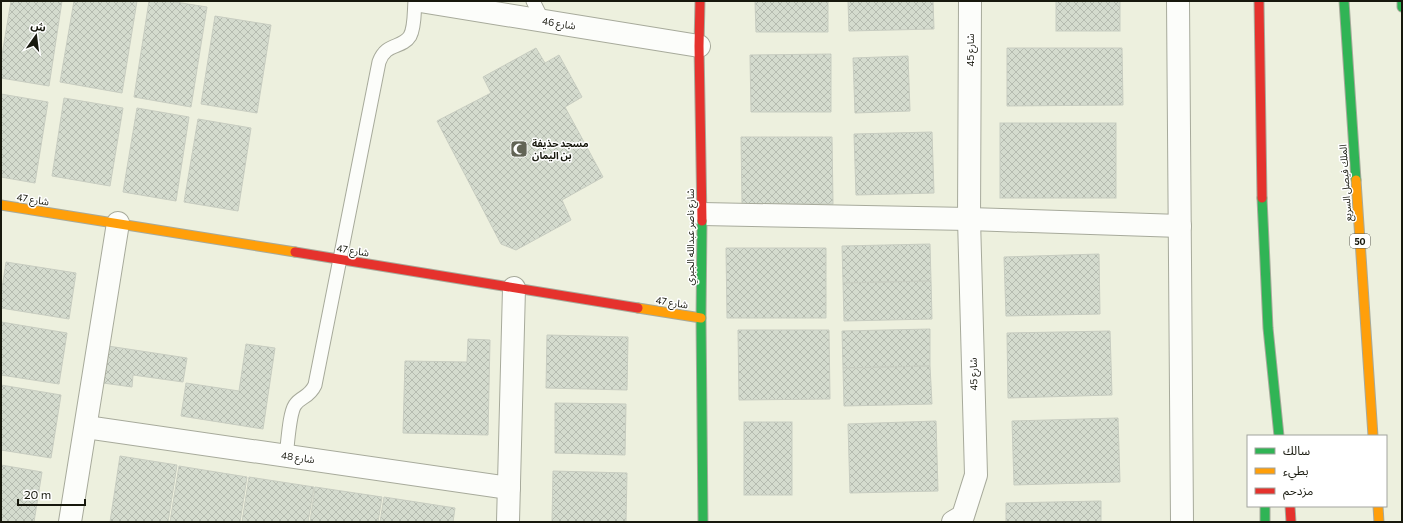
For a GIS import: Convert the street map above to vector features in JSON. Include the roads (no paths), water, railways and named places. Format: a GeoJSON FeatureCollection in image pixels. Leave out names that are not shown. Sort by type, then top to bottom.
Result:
{"type":"FeatureCollection","features":[{"type":"Feature","properties":{"kind":"main road","name":"شارع ناصر عبدالله الجبري"},"geometry":{"type":"LineString","coordinates":[[700,1],[698,46],[702,214],[701,318],[703,522]]}},
{"type":"Feature","properties":{"kind":"main road"},"geometry":{"type":"LineString","coordinates":[[1259,1],[1262,232],[1266,318],[1279,435]]}},
{"type":"Feature","properties":{"kind":"main road","name":"الملك فيصل السريع"},"geometry":{"type":"LineString","coordinates":[[1344,1],[1373,435]]}},
{"type":"Feature","properties":{"kind":"main road"},"geometry":{"type":"LineString","coordinates":[[1402,1],[1402,7]]}},
{"type":"Feature","properties":{"kind":"main road","name":"شارع 47"},"geometry":{"type":"LineString","coordinates":[[1,204],[701,318]]}},
{"type":"Feature","properties":{"kind":"main road"},"geometry":{"type":"LineString","coordinates":[[1269,434],[1274,400]]}},
{"type":"Feature","properties":{"kind":"main road"},"geometry":{"type":"LineString","coordinates":[[1265,507],[1265,522]]}},
{"type":"Feature","properties":{"kind":"main road"},"geometry":{"type":"LineString","coordinates":[[1290,507],[1291,522]]}},
{"type":"Feature","properties":{"kind":"main road"},"geometry":{"type":"LineString","coordinates":[[1378,507],[1379,522]]}},
{"type":"Feature","properties":{"kind":"street","name":"شارع 46"},"geometry":{"type":"LineString","coordinates":[[420,1],[698,46]]}},
{"type":"Feature","properties":{"kind":"street","name":"شارع 45"},"geometry":{"type":"LineString","coordinates":[[953,522],[962,516],[976,475],[969,219],[970,1]]}},
{"type":"Feature","properties":{"kind":"street"},"geometry":{"type":"LineString","coordinates":[[1178,1],[1182,522]]}},
{"type":"Feature","properties":{"kind":"street"},"geometry":{"type":"LineString","coordinates":[[702,214],[969,219],[1180,226]]}},
{"type":"Feature","properties":{"kind":"street"},"geometry":{"type":"LineString","coordinates":[[70,522],[118,223]]}},
{"type":"Feature","properties":{"kind":"street"},"geometry":{"type":"LineString","coordinates":[[508,522],[514,288]]}},
{"type":"Feature","properties":{"kind":"street","name":"شارع 48"},"geometry":{"type":"LineString","coordinates":[[86,427],[509,488]]}},
{"type":"Feature","properties":{"kind":"lane"},"geometry":{"type":"LineString","coordinates":[[286,456],[293,410],[299,401],[309,395],[315,385],[379,62],[386,51],[402,43],[410,35],[416,1]]}},
{"type":"Feature","properties":{"kind":"lane"},"geometry":{"type":"LineString","coordinates":[[533,1],[543,21]]}},
{"type":"Feature","properties":{"kind":"place","name":"مسجد حذيفة بن اليمان"},"geometry":{"type":"Point","coordinates":[519,149]}}]}
